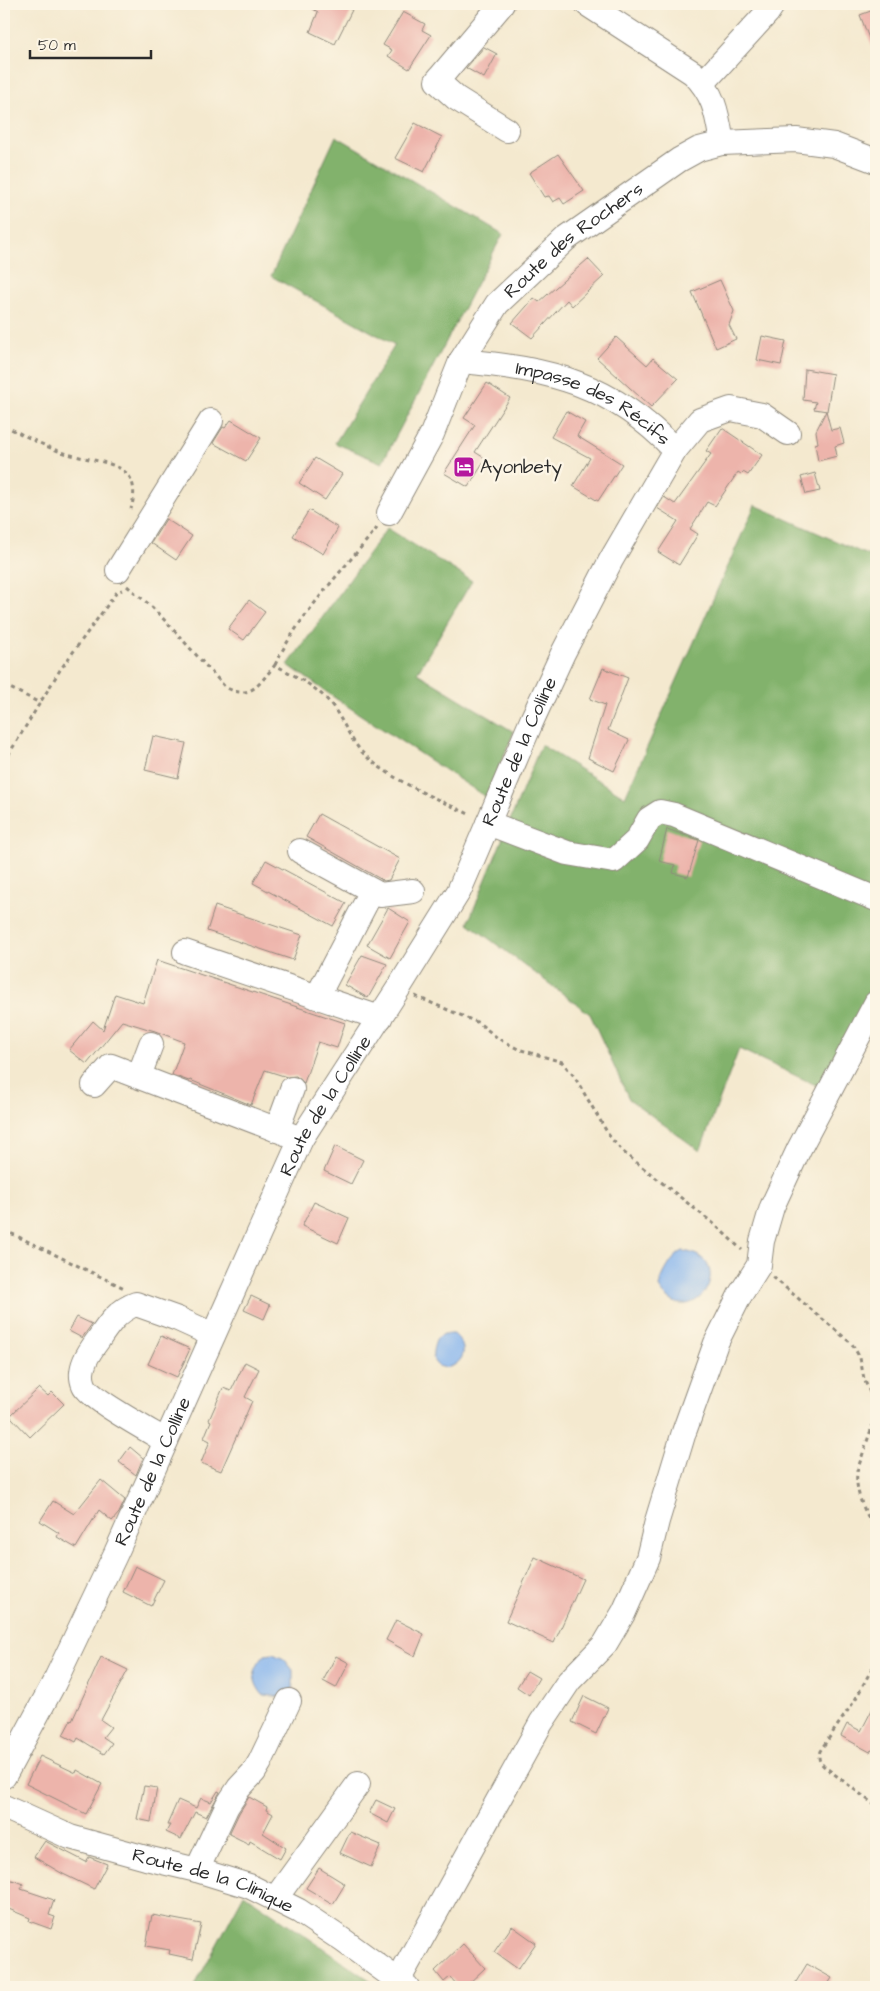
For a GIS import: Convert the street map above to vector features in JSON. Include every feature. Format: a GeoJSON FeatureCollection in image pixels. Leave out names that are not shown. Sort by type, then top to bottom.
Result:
{"type":"FeatureCollection","features":[{"type":"Feature","properties":{"kind":"street"},"geometry":{"type":"LineString","coordinates":[[502,4],[437,81],[456,98],[507,130]]}},
{"type":"Feature","properties":{"kind":"street"},"geometry":{"type":"LineString","coordinates":[[587,4],[693,73],[703,83],[710,94],[716,110],[722,143]]}},
{"type":"Feature","properties":{"kind":"street"},"geometry":{"type":"LineString","coordinates":[[703,83],[773,4]]}},
{"type":"Feature","properties":{"kind":"street","name":"Route des Rochers"},"geometry":{"type":"LineString","coordinates":[[389,513],[432,434],[461,361],[497,304],[566,239],[679,160],[699,149],[722,143],[796,140],[834,145],[876,161]]}},
{"type":"Feature","properties":{"kind":"street","name":"Impasse des Récifs"},"geometry":{"type":"LineString","coordinates":[[461,361],[541,371],[596,390],[638,416],[657,431],[675,450],[700,420],[731,409],[762,415],[788,433]]}},
{"type":"Feature","properties":{"kind":"street"},"geometry":{"type":"LineString","coordinates":[[123,579],[211,421]]}},
{"type":"Feature","properties":{"kind":"street","name":"Route de la Colline"},"geometry":{"type":"LineString","coordinates":[[4,1776],[54,1683],[116,1553],[301,1139],[380,1018],[459,890],[532,720],[564,654],[611,560],[675,450]]}},
{"type":"Feature","properties":{"kind":"street"},"geometry":{"type":"LineString","coordinates":[[488,823],[567,853],[614,861],[637,840],[649,819],[660,812],[674,814],[876,899]]}},
{"type":"Feature","properties":{"kind":"street"},"geometry":{"type":"LineString","coordinates":[[300,851],[380,895],[414,891]]}},
{"type":"Feature","properties":{"kind":"street"},"geometry":{"type":"LineString","coordinates":[[317,997],[372,891]]}},
{"type":"Feature","properties":{"kind":"street"},"geometry":{"type":"LineString","coordinates":[[185,952],[380,1018]]}},
{"type":"Feature","properties":{"kind":"street"},"geometry":{"type":"LineString","coordinates":[[402,1984],[549,1710],[570,1681],[605,1644],[624,1612],[648,1558],[657,1521],[684,1432],[713,1351],[728,1318],[759,1266],[762,1241],[772,1207],[799,1149],[876,1003]]}},
{"type":"Feature","properties":{"kind":"street"},"geometry":{"type":"LineString","coordinates":[[139,1076],[151,1044]]}},
{"type":"Feature","properties":{"kind":"street"},"geometry":{"type":"LineString","coordinates":[[94,1085],[111,1066],[301,1139]]}},
{"type":"Feature","properties":{"kind":"street"},"geometry":{"type":"LineString","coordinates":[[277,1130],[292,1088]]}},
{"type":"Feature","properties":{"kind":"street"},"geometry":{"type":"LineString","coordinates":[[166,1441],[108,1406],[84,1387],[82,1375],[86,1356],[108,1324],[124,1308],[136,1304],[178,1319],[213,1335]]}},
{"type":"Feature","properties":{"kind":"street"},"geometry":{"type":"LineString","coordinates":[[197,1870],[227,1806],[260,1762],[289,1700]]}},
{"type":"Feature","properties":{"kind":"street"},"geometry":{"type":"LineString","coordinates":[[276,1899],[358,1784]]}},
{"type":"Feature","properties":{"kind":"street","name":"Route de la Clinique"},"geometry":{"type":"LineString","coordinates":[[4,1807],[70,1837],[197,1870],[249,1886],[276,1899],[336,1936],[402,1984]]}},
{"type":"Feature","properties":{"kind":"path"},"geometry":{"type":"LineString","coordinates":[[4,426],[67,454],[116,464],[133,481],[134,500],[129,517]]}},
{"type":"Feature","properties":{"kind":"path"},"geometry":{"type":"LineString","coordinates":[[4,762],[60,670],[117,592],[123,579],[171,627],[225,687],[234,692],[244,694],[256,688],[275,665],[280,654],[306,615],[389,513]]}},
{"type":"Feature","properties":{"kind":"path"},"geometry":{"type":"LineString","coordinates":[[275,665],[301,679],[331,704],[355,744],[367,757],[387,772],[488,823]]}},
{"type":"Feature","properties":{"kind":"path"},"geometry":{"type":"LineString","coordinates":[[4,685],[40,703]]}},
{"type":"Feature","properties":{"kind":"path"},"geometry":{"type":"LineString","coordinates":[[398,989],[479,1023],[518,1049],[562,1062],[574,1076],[610,1137],[622,1151],[714,1224],[759,1266],[852,1344],[860,1358],[864,1379],[876,1406]]}},
{"type":"Feature","properties":{"kind":"path"},"geometry":{"type":"LineString","coordinates":[[4,1230],[130,1291]]}},
{"type":"Feature","properties":{"kind":"path"},"geometry":{"type":"LineString","coordinates":[[876,1415],[857,1471],[856,1481],[861,1502],[876,1529]]}},
{"type":"Feature","properties":{"kind":"path"},"geometry":{"type":"LineString","coordinates":[[876,1660],[855,1700],[818,1757],[825,1767],[876,1806]]}},
{"type":"Feature","properties":{"kind":"green space"},"geometry":{"type":"Polygon","coordinates":[[[336,136],[503,234],[382,463],[335,443],[395,345],[271,276],[336,136]]]}},
{"type":"Feature","properties":{"kind":"green space"},"geometry":{"type":"Polygon","coordinates":[[[755,505],[876,559],[876,1002],[835,1094],[739,1049],[700,1151],[629,1099],[590,1014],[468,923],[541,745],[625,797],[755,505]]]}},
{"type":"Feature","properties":{"kind":"green space"},"geometry":{"type":"Polygon","coordinates":[[[387,528],[472,581],[417,673],[514,732],[486,797],[288,665],[387,528]]]}},
{"type":"Feature","properties":{"kind":"green space"},"geometry":{"type":"Polygon","coordinates":[[[244,1894],[380,1987],[194,1987],[244,1894]]]}},
{"type":"Feature","properties":{"kind":"water"},"geometry":{"type":"Polygon","coordinates":[[[683,1251],[699,1256],[708,1265],[710,1276],[707,1287],[701,1297],[691,1303],[680,1304],[667,1297],[659,1287],[668,1266],[683,1251]]]}},
{"type":"Feature","properties":{"kind":"water"},"geometry":{"type":"Polygon","coordinates":[[[444,1334],[454,1334],[462,1345],[463,1355],[458,1363],[450,1367],[442,1367],[435,1363],[433,1353],[437,1338],[444,1334]]]}},
{"type":"Feature","properties":{"kind":"water"},"geometry":{"type":"Polygon","coordinates":[[[273,1654],[284,1659],[293,1670],[293,1688],[283,1697],[263,1695],[256,1684],[255,1674],[258,1665],[265,1655],[273,1654]]]}},
{"type":"Feature","properties":{"kind":"building"},"geometry":{"type":"Polygon","coordinates":[[[305,4],[338,4],[352,10],[335,44],[310,32],[318,12],[305,4]]]}},
{"type":"Feature","properties":{"kind":"building"},"geometry":{"type":"Polygon","coordinates":[[[876,9],[876,54],[875,54],[860,15],[876,9]]]}},
{"type":"Feature","properties":{"kind":"building"},"geometry":{"type":"Polygon","coordinates":[[[403,12],[425,24],[422,30],[431,35],[409,69],[388,56],[392,50],[383,45],[403,12]]]}},
{"type":"Feature","properties":{"kind":"building"},"geometry":{"type":"Polygon","coordinates":[[[484,47],[497,54],[484,78],[466,68],[484,47]]]}},
{"type":"Feature","properties":{"kind":"building"},"geometry":{"type":"Polygon","coordinates":[[[415,123],[442,137],[424,172],[395,158],[415,123]]]}},
{"type":"Feature","properties":{"kind":"building"},"geometry":{"type":"Polygon","coordinates":[[[558,154],[584,191],[564,204],[560,198],[553,202],[549,196],[544,197],[529,173],[558,154]]]}},
{"type":"Feature","properties":{"kind":"building"},"geometry":{"type":"Polygon","coordinates":[[[588,259],[604,276],[572,306],[567,300],[532,338],[512,323],[534,298],[539,302],[588,259]]]}},
{"type":"Feature","properties":{"kind":"building"},"geometry":{"type":"Polygon","coordinates":[[[720,280],[734,311],[729,325],[736,339],[716,348],[692,292],[720,280]]]}},
{"type":"Feature","properties":{"kind":"building"},"geometry":{"type":"Polygon","coordinates":[[[762,336],[786,341],[781,365],[757,360],[762,336]]]}},
{"type":"Feature","properties":{"kind":"building"},"geometry":{"type":"Polygon","coordinates":[[[616,337],[647,365],[653,358],[678,379],[651,407],[597,358],[616,337]]]}},
{"type":"Feature","properties":{"kind":"building"},"geometry":{"type":"Polygon","coordinates":[[[805,369],[833,374],[827,411],[814,409],[816,402],[803,400],[805,369]]]}},
{"type":"Feature","properties":{"kind":"building"},"geometry":{"type":"Polygon","coordinates":[[[487,383],[510,398],[475,452],[486,459],[468,487],[444,473],[475,425],[464,418],[487,383]]]}},
{"type":"Feature","properties":{"kind":"building"},"geometry":{"type":"Polygon","coordinates":[[[566,411],[585,422],[577,436],[622,464],[598,501],[573,486],[590,458],[551,437],[566,411]]]}},
{"type":"Feature","properties":{"kind":"building"},"geometry":{"type":"Polygon","coordinates":[[[826,411],[831,430],[840,428],[844,443],[835,446],[837,456],[818,461],[815,444],[818,443],[816,431],[826,411]]]}},
{"type":"Feature","properties":{"kind":"building"},"geometry":{"type":"Polygon","coordinates":[[[231,420],[261,438],[246,461],[213,443],[223,427],[225,428],[231,420]]]}},
{"type":"Feature","properties":{"kind":"building"},"geometry":{"type":"Polygon","coordinates":[[[722,428],[762,455],[748,475],[738,472],[715,506],[707,502],[690,529],[698,534],[679,565],[658,552],[678,521],[657,508],[664,497],[675,504],[711,454],[706,451],[722,428]]]}},
{"type":"Feature","properties":{"kind":"building"},"geometry":{"type":"Polygon","coordinates":[[[315,458],[342,474],[325,500],[299,483],[315,458]]]}},
{"type":"Feature","properties":{"kind":"building"},"geometry":{"type":"Polygon","coordinates":[[[815,473],[820,491],[806,494],[801,477],[815,473]]]}},
{"type":"Feature","properties":{"kind":"building"},"geometry":{"type":"Polygon","coordinates":[[[309,510],[338,528],[323,554],[293,536],[309,510]]]}},
{"type":"Feature","properties":{"kind":"building"},"geometry":{"type":"Polygon","coordinates":[[[166,519],[192,536],[176,560],[151,543],[166,519]]]}},
{"type":"Feature","properties":{"kind":"building"},"geometry":{"type":"Polygon","coordinates":[[[249,600],[265,612],[244,640],[228,629],[249,600]]]}},
{"type":"Feature","properties":{"kind":"building"},"geometry":{"type":"Polygon","coordinates":[[[603,668],[628,678],[608,730],[629,740],[614,771],[588,758],[605,705],[590,699],[603,668]]]}},
{"type":"Feature","properties":{"kind":"building"},"geometry":{"type":"Polygon","coordinates":[[[153,736],[186,743],[178,778],[145,770],[153,736]]]}},
{"type":"Feature","properties":{"kind":"building"},"geometry":{"type":"Polygon","coordinates":[[[319,814],[400,859],[389,880],[384,881],[306,837],[319,814]]]}},
{"type":"Feature","properties":{"kind":"building"},"geometry":{"type":"Polygon","coordinates":[[[667,829],[699,840],[688,877],[673,873],[675,865],[659,861],[667,829]]]}},
{"type":"Feature","properties":{"kind":"building"},"geometry":{"type":"Polygon","coordinates":[[[266,860],[346,903],[333,926],[253,883],[266,860]]]}},
{"type":"Feature","properties":{"kind":"building"},"geometry":{"type":"Polygon","coordinates":[[[215,906],[302,935],[293,960],[207,931],[215,906]]]}},
{"type":"Feature","properties":{"kind":"building"},"geometry":{"type":"Polygon","coordinates":[[[388,908],[410,922],[390,958],[367,945],[388,908]]]}},
{"type":"Feature","properties":{"kind":"building"},"geometry":{"type":"Polygon","coordinates":[[[362,955],[387,964],[368,998],[345,985],[362,955]]]}},
{"type":"Feature","properties":{"kind":"building"},"geometry":{"type":"Polygon","coordinates":[[[157,960],[345,1023],[337,1048],[318,1042],[304,1083],[296,1076],[287,1077],[265,1070],[251,1105],[190,1080],[172,1075],[184,1042],[122,1021],[87,1064],[69,1050],[93,1021],[103,1030],[115,994],[143,1003],[157,960]]]}},
{"type":"Feature","properties":{"kind":"building"},"geometry":{"type":"Polygon","coordinates":[[[335,1146],[363,1160],[351,1184],[324,1171],[335,1146]]]}},
{"type":"Feature","properties":{"kind":"building"},"geometry":{"type":"Polygon","coordinates":[[[314,1202],[349,1218],[338,1243],[302,1226],[314,1202]]]}},
{"type":"Feature","properties":{"kind":"building"},"geometry":{"type":"Polygon","coordinates":[[[251,1296],[270,1305],[264,1319],[244,1310],[251,1296]]]}},
{"type":"Feature","properties":{"kind":"building"},"geometry":{"type":"Polygon","coordinates":[[[77,1317],[92,1324],[82,1338],[69,1331],[77,1317]]]}},
{"type":"Feature","properties":{"kind":"building"},"geometry":{"type":"Polygon","coordinates":[[[161,1336],[190,1349],[177,1377],[148,1364],[161,1336]]]}},
{"type":"Feature","properties":{"kind":"building"},"geometry":{"type":"Polygon","coordinates":[[[245,1362],[259,1369],[245,1397],[252,1401],[221,1471],[201,1463],[210,1441],[204,1438],[211,1421],[209,1420],[223,1388],[231,1391],[245,1362]]]}},
{"type":"Feature","properties":{"kind":"building"},"geometry":{"type":"Polygon","coordinates":[[[39,1388],[48,1396],[52,1392],[64,1404],[30,1437],[10,1416],[39,1388]]]}},
{"type":"Feature","properties":{"kind":"building"},"geometry":{"type":"Polygon","coordinates":[[[130,1447],[143,1458],[136,1475],[119,1462],[130,1447]]]}},
{"type":"Feature","properties":{"kind":"building"},"geometry":{"type":"Polygon","coordinates":[[[101,1480],[125,1500],[119,1513],[112,1521],[99,1510],[76,1548],[57,1537],[59,1533],[40,1521],[53,1501],[74,1514],[101,1480]]]}},
{"type":"Feature","properties":{"kind":"building"},"geometry":{"type":"Polygon","coordinates":[[[535,1557],[583,1579],[554,1643],[506,1621],[535,1557]]]}},
{"type":"Feature","properties":{"kind":"building"},"geometry":{"type":"Polygon","coordinates":[[[135,1566],[164,1580],[151,1606],[123,1592],[135,1566]]]}},
{"type":"Feature","properties":{"kind":"building"},"geometry":{"type":"Polygon","coordinates":[[[396,1620],[424,1634],[415,1656],[386,1640],[396,1620]]]}},
{"type":"Feature","properties":{"kind":"building"},"geometry":{"type":"Polygon","coordinates":[[[336,1656],[349,1663],[336,1688],[323,1681],[336,1656]]]}},
{"type":"Feature","properties":{"kind":"building"},"geometry":{"type":"Polygon","coordinates":[[[101,1657],[128,1670],[101,1720],[111,1727],[103,1737],[112,1743],[104,1754],[78,1738],[76,1742],[63,1735],[72,1721],[101,1657]]]}},
{"type":"Feature","properties":{"kind":"building"},"geometry":{"type":"Polygon","coordinates":[[[527,1671],[539,1678],[529,1695],[517,1687],[527,1671]]]}},
{"type":"Feature","properties":{"kind":"building"},"geometry":{"type":"Polygon","coordinates":[[[584,1696],[608,1708],[596,1734],[572,1722],[584,1696]]]}},
{"type":"Feature","properties":{"kind":"building"},"geometry":{"type":"Polygon","coordinates":[[[876,1702],[876,1752],[871,1750],[870,1752],[841,1736],[847,1724],[861,1731],[876,1702]]]}},
{"type":"Feature","properties":{"kind":"building"},"geometry":{"type":"Polygon","coordinates":[[[40,1756],[76,1773],[77,1770],[102,1784],[86,1814],[26,1784],[40,1756]]]}},
{"type":"Feature","properties":{"kind":"building"},"geometry":{"type":"Polygon","coordinates":[[[144,1786],[157,1788],[151,1822],[137,1819],[144,1786]]]}},
{"type":"Feature","properties":{"kind":"building"},"geometry":{"type":"Polygon","coordinates":[[[218,1791],[220,1792],[206,1817],[195,1812],[181,1839],[166,1832],[170,1825],[167,1825],[178,1800],[196,1808],[201,1798],[211,1802],[218,1791]]]}},
{"type":"Feature","properties":{"kind":"building"},"geometry":{"type":"Polygon","coordinates":[[[249,1797],[267,1807],[266,1810],[273,1814],[263,1833],[286,1848],[280,1859],[250,1841],[249,1844],[229,1834],[249,1797]]]}},
{"type":"Feature","properties":{"kind":"building"},"geometry":{"type":"Polygon","coordinates":[[[376,1800],[395,1809],[388,1823],[369,1813],[376,1800]]]}},
{"type":"Feature","properties":{"kind":"building"},"geometry":{"type":"Polygon","coordinates":[[[350,1832],[381,1845],[371,1867],[340,1853],[350,1832]]]}},
{"type":"Feature","properties":{"kind":"building"},"geometry":{"type":"Polygon","coordinates":[[[45,1841],[86,1862],[89,1857],[107,1864],[94,1889],[34,1857],[45,1841]]]}},
{"type":"Feature","properties":{"kind":"building"},"geometry":{"type":"Polygon","coordinates":[[[319,1868],[345,1884],[333,1904],[306,1888],[319,1868]]]}},
{"type":"Feature","properties":{"kind":"building"},"geometry":{"type":"Polygon","coordinates":[[[4,1877],[23,1884],[21,1889],[54,1900],[49,1915],[55,1917],[51,1929],[29,1921],[30,1918],[4,1907],[4,1877]]]}},
{"type":"Feature","properties":{"kind":"building"},"geometry":{"type":"Polygon","coordinates":[[[152,1915],[201,1924],[193,1959],[169,1954],[170,1950],[146,1946],[152,1915]]]}},
{"type":"Feature","properties":{"kind":"building"},"geometry":{"type":"Polygon","coordinates":[[[512,1926],[536,1943],[518,1969],[494,1952],[512,1926]]]}},
{"type":"Feature","properties":{"kind":"building"},"geometry":{"type":"Polygon","coordinates":[[[463,1944],[485,1968],[465,1987],[459,1987],[450,1977],[444,1982],[435,1971],[463,1944]]]}},
{"type":"Feature","properties":{"kind":"building"},"geometry":{"type":"Polygon","coordinates":[[[807,1964],[832,1978],[826,1987],[793,1987],[807,1964]]]}},
{"type":"Feature","properties":{"kind":"place","name":"Ayonbety"},"geometry":{"type":"Point","coordinates":[464,467]}}]}
